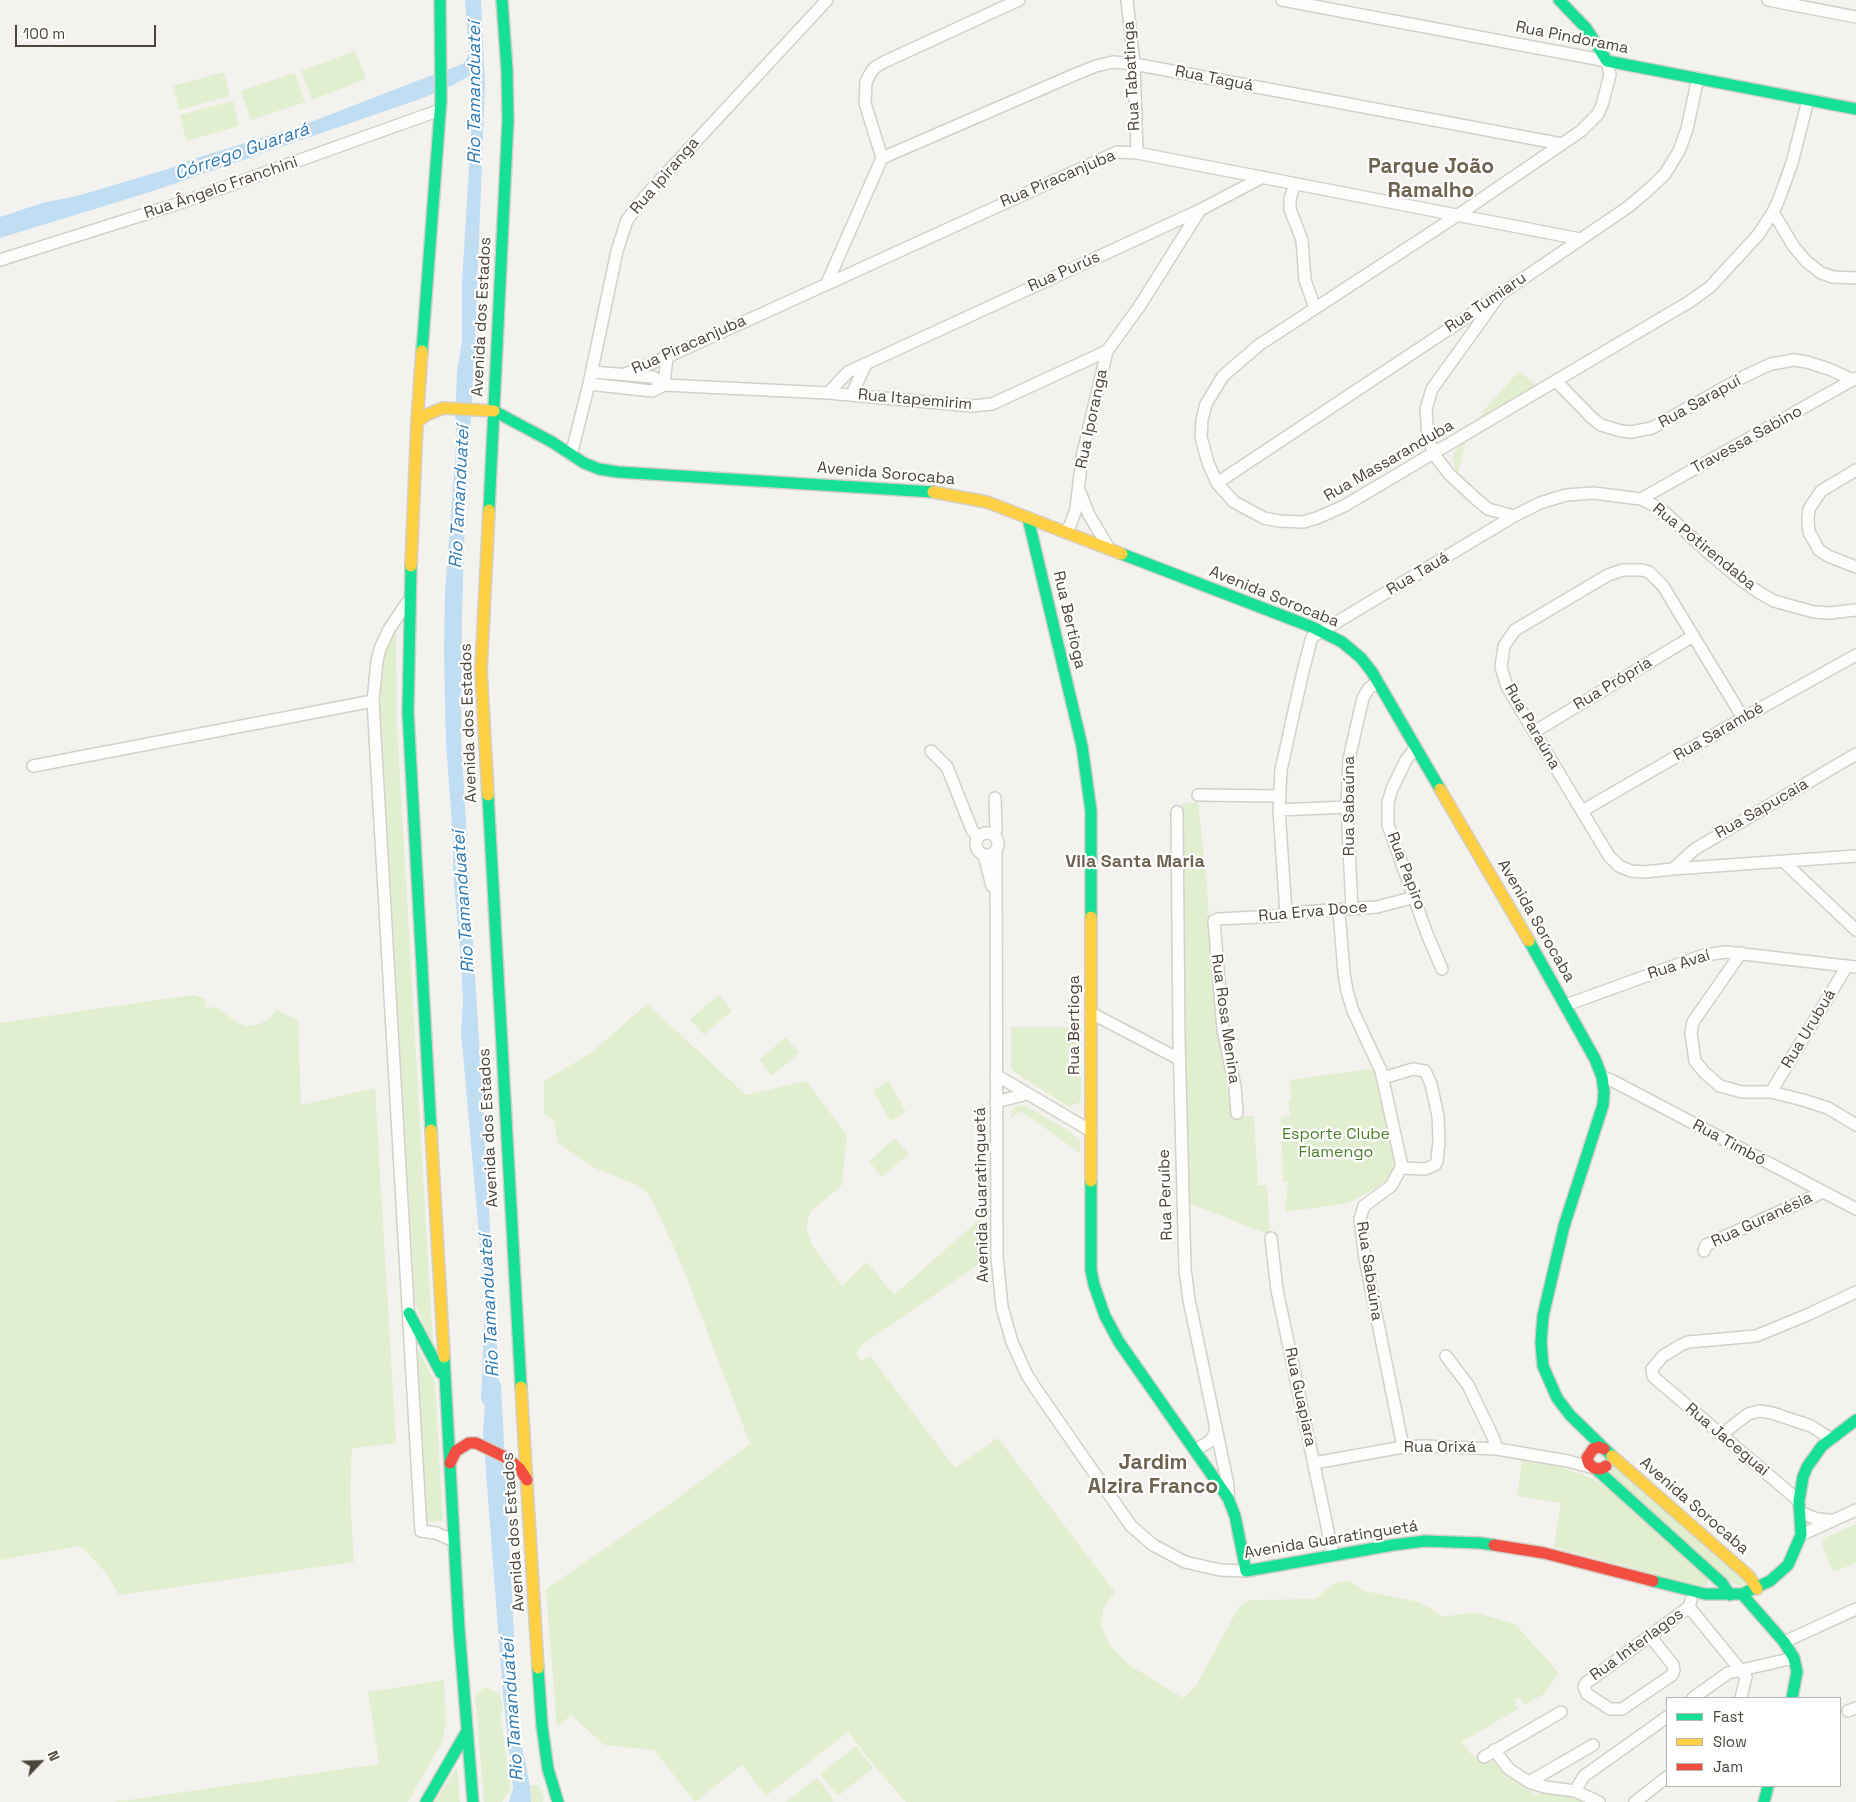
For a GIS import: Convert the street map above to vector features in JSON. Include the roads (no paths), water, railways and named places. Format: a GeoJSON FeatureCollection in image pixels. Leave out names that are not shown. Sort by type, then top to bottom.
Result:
{"type":"FeatureCollection","features":[{"type":"Feature","properties":{"kind":"main road"},"geometry":{"type":"LineString","coordinates":[[440,0],[441,105],[417,422],[409,600],[408,713],[444,1378],[467,1731],[474,1802]]}},
{"type":"Feature","properties":{"kind":"main road","name":"Avenida dos Estados"},"geometry":{"type":"LineString","coordinates":[[502,0],[508,120],[481,671],[512,1248],[542,1726],[548,1769],[558,1802]]}},
{"type":"Feature","properties":{"kind":"main road"},"geometry":{"type":"LineString","coordinates":[[1559,0],[1586,28],[1607,61]]}},
{"type":"Feature","properties":{"kind":"main road","name":"Rua Pindorama"},"geometry":{"type":"LineString","coordinates":[[1607,61],[1856,109]]}},
{"type":"Feature","properties":{"kind":"main road"},"geometry":{"type":"LineString","coordinates":[[417,422],[426,415],[443,408],[494,411]]}},
{"type":"Feature","properties":{"kind":"main road","name":"Avenida Sorocaba"},"geometry":{"type":"LineString","coordinates":[[494,411],[599,469],[618,472],[933,492],[986,502],[1322,631],[1356,652],[1378,682],[1566,1005],[1595,1058],[1602,1077],[1603,1105],[1564,1226],[1541,1331],[1543,1366],[1547,1377],[1561,1404],[1582,1428],[1749,1576],[1757,1588]]}},
{"type":"Feature","properties":{"kind":"main road","name":"Rua Bertioga"},"geometry":{"type":"LineString","coordinates":[[1028,518],[1082,746],[1091,811],[1091,1270],[1094,1286],[1105,1316],[1119,1342],[1228,1498]]}},
{"type":"Feature","properties":{"kind":"main road"},"geometry":{"type":"LineString","coordinates":[[410,1313],[444,1378]]}},
{"type":"Feature","properties":{"kind":"main road"},"geometry":{"type":"LineString","coordinates":[[1801,1535],[1801,1488],[1807,1467],[1818,1451],[1856,1420]]}},
{"type":"Feature","properties":{"kind":"main road","name":"Avenida Sorocaba"},"geometry":{"type":"LineString","coordinates":[[1582,1428],[1588,1439],[1588,1454]]}},
{"type":"Feature","properties":{"kind":"main road"},"geometry":{"type":"LineString","coordinates":[[450,1463],[456,1451],[469,1443],[476,1443],[490,1448],[520,1468],[527,1480]]}},
{"type":"Feature","properties":{"kind":"main road"},"geometry":{"type":"LineString","coordinates":[[1595,1469],[1604,1468],[1608,1464],[1609,1456],[1605,1450],[1596,1448],[1588,1454],[1589,1464],[1736,1595],[1784,1642],[1794,1658],[1797,1672],[1792,1697]]}},
{"type":"Feature","properties":{"kind":"main road","name":"Rua Peruíbe"},"geometry":{"type":"LineString","coordinates":[[1228,1498],[1235,1516],[1246,1570]]}},
{"type":"Feature","properties":{"kind":"main road","name":"Avenida Guaratinguetá"},"geometry":{"type":"LineString","coordinates":[[1246,1570],[1393,1544],[1426,1541],[1480,1542],[1544,1553],[1694,1592],[1712,1595],[1736,1595],[1757,1588],[1770,1581],[1788,1565],[1801,1535]]}},
{"type":"Feature","properties":{"kind":"main road"},"geometry":{"type":"LineString","coordinates":[[426,1802],[467,1731]]}},
{"type":"Feature","properties":{"kind":"main road"},"geometry":{"type":"LineString","coordinates":[[1764,1802],[1768,1787]]}},
{"type":"Feature","properties":{"kind":"street","name":"Rua Ipiranga"},"geometry":{"type":"LineString","coordinates":[[571,455],[592,372],[617,251],[627,220],[648,193],[827,0]]}},
{"type":"Feature","properties":{"kind":"street"},"geometry":{"type":"LineString","coordinates":[[827,283],[882,158],[865,102],[866,82],[874,68],[1019,0]]}},
{"type":"Feature","properties":{"kind":"street","name":"Rua Tabatinga"},"geometry":{"type":"LineString","coordinates":[[1127,0],[1134,64],[1137,153]]}},
{"type":"Feature","properties":{"kind":"street","name":"Rua Pindorama"},"geometry":{"type":"LineString","coordinates":[[1282,0],[1607,61]]}},
{"type":"Feature","properties":{"kind":"street"},"geometry":{"type":"LineString","coordinates":[[1768,0],[1856,17]]}},
{"type":"Feature","properties":{"kind":"street","name":"Rua Massaranduba"},"geometry":{"type":"LineString","coordinates":[[1607,61],[1610,75],[1602,105],[1598,114],[1586,127],[1458,215],[1259,345],[1233,365],[1213,390],[1206,404],[1202,420],[1201,437],[1208,463],[1217,483],[1234,502],[1264,518],[1293,522],[1303,522],[1317,518],[1344,506],[1434,454],[1698,296],[1724,273],[1758,235],[1773,212],[1792,162],[1808,100]]}},
{"type":"Feature","properties":{"kind":"street","name":"Rua Taguá"},"geometry":{"type":"LineString","coordinates":[[882,158],[1096,66],[1113,62],[1134,64],[1562,144]]}},
{"type":"Feature","properties":{"kind":"street","name":"Rua Tumiaru"},"geometry":{"type":"LineString","coordinates":[[1217,483],[1628,207],[1665,174],[1679,151],[1698,78]]}},
{"type":"Feature","properties":{"kind":"street","name":"Rua Ângelo Franchini"},"geometry":{"type":"LineString","coordinates":[[0,260],[192,198],[441,105]]}},
{"type":"Feature","properties":{"kind":"street","name":"Rua Piracanjuba"},"geometry":{"type":"LineString","coordinates":[[625,374],[667,357],[1108,154],[1117,152],[1137,153],[1580,239]]}},
{"type":"Feature","properties":{"kind":"street","name":"Rua Purús"},"geometry":{"type":"LineString","coordinates":[[828,393],[848,372],[865,366],[990,306],[1200,210],[1263,177]]}},
{"type":"Feature","properties":{"kind":"street"},"geometry":{"type":"LineString","coordinates":[[1295,184],[1290,199],[1290,209],[1302,240],[1305,280],[1315,308]]}},
{"type":"Feature","properties":{"kind":"street","name":"Rua Itapemirim"},"geometry":{"type":"LineString","coordinates":[[589,384],[652,391],[664,385],[852,394],[981,406],[999,401],[1107,351],[1138,307],[1200,210]]}},
{"type":"Feature","properties":{"kind":"street"},"geometry":{"type":"LineString","coordinates":[[1773,212],[1794,247],[1806,261],[1821,273],[1833,277],[1856,278]]}},
{"type":"Feature","properties":{"kind":"street"},"geometry":{"type":"LineString","coordinates":[[1501,293],[1432,389],[1428,399],[1425,422],[1434,454],[1449,474],[1488,509],[1514,516]]}},
{"type":"Feature","properties":{"kind":"street","name":"Rua Iporanga"},"geometry":{"type":"LineString","coordinates":[[1064,532],[1074,519],[1082,456],[1107,351]]}},
{"type":"Feature","properties":{"kind":"street"},"geometry":{"type":"LineString","coordinates":[[664,385],[667,357]]}},
{"type":"Feature","properties":{"kind":"street","name":"Rua Sarapuí"},"geometry":{"type":"LineString","coordinates":[[1556,381],[1592,418],[1621,432],[1630,432],[1652,428],[1744,377],[1772,364],[1794,360],[1807,362],[1854,379]]}},
{"type":"Feature","properties":{"kind":"street"},"geometry":{"type":"LineString","coordinates":[[852,394],[865,366]]}},
{"type":"Feature","properties":{"kind":"street","name":"Rua Itapemirim"},"geometry":{"type":"LineString","coordinates":[[592,372],[653,378],[664,385]]}},
{"type":"Feature","properties":{"kind":"street","name":"Travessa Sabino"},"geometry":{"type":"LineString","coordinates":[[1641,499],[1854,379]]}},
{"type":"Feature","properties":{"kind":"street"},"geometry":{"type":"LineString","coordinates":[[1856,470],[1820,491],[1809,509],[1808,520],[1809,532],[1819,550],[1828,556],[1856,567]]}},
{"type":"Feature","properties":{"kind":"street","name":"Rua Iporanga"},"geometry":{"type":"LineString","coordinates":[[1078,488],[1089,515],[1110,550]]}},
{"type":"Feature","properties":{"kind":"street","name":"Rua Potirendaba"},"geometry":{"type":"LineString","coordinates":[[1514,516],[1540,503],[1566,495],[1593,493],[1641,499],[1661,509],[1710,554],[1760,593],[1798,609],[1814,612],[1829,613],[1856,610]]}},
{"type":"Feature","properties":{"kind":"street","name":"Rua Tauá"},"geometry":{"type":"LineString","coordinates":[[1322,631],[1514,516]]}},
{"type":"Feature","properties":{"kind":"street","name":"Rua Paraúna"},"geometry":{"type":"LineString","coordinates":[[1743,718],[1663,586],[1649,572],[1623,570],[1608,575],[1516,630],[1504,646],[1501,667],[1507,687],[1609,856],[1619,866],[1631,871],[1644,872],[1856,856]]}},
{"type":"Feature","properties":{"kind":"street"},"geometry":{"type":"LineString","coordinates":[[409,600],[388,630],[380,649],[377,661],[374,701],[422,1531],[436,1533],[454,1541]]}},
{"type":"Feature","properties":{"kind":"street"},"geometry":{"type":"LineString","coordinates":[[1286,913],[1279,810],[1284,754],[1308,647],[1312,637],[1322,631]]}},
{"type":"Feature","properties":{"kind":"street","name":"Rua Própria"},"geometry":{"type":"LineString","coordinates":[[1534,732],[1693,636]]}},
{"type":"Feature","properties":{"kind":"street","name":"Rua Sarambé"},"geometry":{"type":"LineString","coordinates":[[1582,811],[1856,655]]}},
{"type":"Feature","properties":{"kind":"street","name":"Rua Sabaúna"},"geometry":{"type":"LineString","coordinates":[[1352,909],[1347,807],[1349,759],[1363,698],[1369,688],[1378,682]]}},
{"type":"Feature","properties":{"kind":"street"},"geometry":{"type":"LineString","coordinates":[[33,766],[374,701]]}},
{"type":"Feature","properties":{"kind":"street","name":"Rua Papiro"},"geometry":{"type":"LineString","coordinates":[[1416,748],[1406,760],[1392,789],[1388,802],[1388,825],[1442,969]]}},
{"type":"Feature","properties":{"kind":"street"},"geometry":{"type":"LineString","coordinates":[[931,751],[947,767],[972,830],[978,837]]}},
{"type":"Feature","properties":{"kind":"street","name":"Rua Sapucaia"},"geometry":{"type":"LineString","coordinates":[[1673,869],[1695,849],[1856,754]]}},
{"type":"Feature","properties":{"kind":"street"},"geometry":{"type":"LineString","coordinates":[[1198,795],[1280,796]]}},
{"type":"Feature","properties":{"kind":"street"},"geometry":{"type":"LineString","coordinates":[[994,835],[985,833],[978,837],[975,846],[977,850],[988,856],[996,851],[998,843],[994,835],[996,830],[995,798]]}},
{"type":"Feature","properties":{"kind":"street"},"geometry":{"type":"LineString","coordinates":[[1279,810],[1347,807]]}},
{"type":"Feature","properties":{"kind":"street","name":"Rua Peruíbe"},"geometry":{"type":"LineString","coordinates":[[1177,812],[1179,1059],[1186,1277],[1228,1485],[1228,1498]]}},
{"type":"Feature","properties":{"kind":"street","name":"Avenida Guaratinguetá"},"geometry":{"type":"LineString","coordinates":[[996,851],[996,1216],[999,1284],[1007,1325],[1027,1374],[1123,1516],[1143,1537],[1175,1558],[1192,1564],[1220,1570],[1246,1570]]}},
{"type":"Feature","properties":{"kind":"street","name":"Avenida Guaratinguetá"},"geometry":{"type":"LineString","coordinates":[[984,855],[995,898]]}},
{"type":"Feature","properties":{"kind":"street"},"geometry":{"type":"LineString","coordinates":[[1784,862],[1856,930]]}},
{"type":"Feature","properties":{"kind":"street","name":"Rua Erva Doce"},"geometry":{"type":"LineString","coordinates":[[1213,926],[1214,921],[1218,919],[1377,907],[1415,897]]}},
{"type":"Feature","properties":{"kind":"street"},"geometry":{"type":"LineString","coordinates":[[1339,911],[1343,967],[1347,991],[1353,1011],[1376,1057],[1383,1078],[1401,1168],[1425,1169],[1435,1165],[1437,1161],[1439,1126],[1431,1084],[1425,1072],[1417,1069],[1383,1078]]}},
{"type":"Feature","properties":{"kind":"street","name":"Rua Rosa Menina"},"geometry":{"type":"LineString","coordinates":[[1213,926],[1223,1028],[1235,1086],[1238,1113]]}},
{"type":"Feature","properties":{"kind":"street","name":"Rua Avaí"},"geometry":{"type":"LineString","coordinates":[[1566,1005],[1704,955],[1726,952],[1741,953],[1851,966]]}},
{"type":"Feature","properties":{"kind":"street"},"geometry":{"type":"LineString","coordinates":[[1741,953],[1693,1022],[1691,1033],[1695,1060],[1705,1073],[1720,1086],[1742,1092],[1771,1092],[1828,1108],[1856,1125]]}},
{"type":"Feature","properties":{"kind":"street","name":"Rua Urubuá"},"geometry":{"type":"LineString","coordinates":[[1771,1092],[1851,966]]}},
{"type":"Feature","properties":{"kind":"street"},"geometry":{"type":"LineString","coordinates":[[1091,1014],[1179,1059]]}},
{"type":"Feature","properties":{"kind":"street"},"geometry":{"type":"LineString","coordinates":[[996,1075],[1091,1131]]}},
{"type":"Feature","properties":{"kind":"street","name":"Rua Timbó"},"geometry":{"type":"LineString","coordinates":[[1602,1077],[1613,1081],[1856,1210]]}},
{"type":"Feature","properties":{"kind":"street"},"geometry":{"type":"LineString","coordinates":[[996,1102],[1027,1094]]}},
{"type":"Feature","properties":{"kind":"street","name":"Rua Sabaúna"},"geometry":{"type":"LineString","coordinates":[[1401,1168],[1387,1190],[1364,1206],[1360,1219],[1365,1259],[1403,1447]]}},
{"type":"Feature","properties":{"kind":"street","name":"Rua Guranésia"},"geometry":{"type":"LineString","coordinates":[[1704,1251],[1706,1245],[1823,1192]]}},
{"type":"Feature","properties":{"kind":"street","name":"Rua Guapiara"},"geometry":{"type":"LineString","coordinates":[[1271,1238],[1277,1290],[1333,1554]]}},
{"type":"Feature","properties":{"kind":"street","name":"Rua Jaceguai"},"geometry":{"type":"LineString","coordinates":[[1800,1506],[1656,1379],[1652,1372],[1656,1363],[1680,1345],[1688,1342],[1756,1336],[1856,1292]]}},
{"type":"Feature","properties":{"kind":"street"},"geometry":{"type":"LineString","coordinates":[[1446,1356],[1468,1385],[1497,1449]]}},
{"type":"Feature","properties":{"kind":"street"},"geometry":{"type":"LineString","coordinates":[[1721,1435],[1748,1414],[1759,1411],[1772,1413],[1811,1426],[1831,1439]]}},
{"type":"Feature","properties":{"kind":"street"},"geometry":{"type":"LineString","coordinates":[[1196,1450],[1210,1441],[1216,1428]]}},
{"type":"Feature","properties":{"kind":"street","name":"Rua Orixá"},"geometry":{"type":"LineString","coordinates":[[1314,1464],[1403,1447],[1419,1446],[1497,1449],[1568,1461],[1595,1469]]}},
{"type":"Feature","properties":{"kind":"street","name":"Rua Orixá"},"geometry":{"type":"LineString","coordinates":[[1568,1461],[1588,1454]]}},
{"type":"Feature","properties":{"kind":"street"},"geometry":{"type":"LineString","coordinates":[[1800,1506],[1817,1519],[1832,1520]]}},
{"type":"Feature","properties":{"kind":"street"},"geometry":{"type":"LineString","coordinates":[[1801,1535],[1856,1510]]}},
{"type":"Feature","properties":{"kind":"street"},"geometry":{"type":"LineString","coordinates":[[1694,1592],[1689,1607],[1746,1677],[1741,1697]]}},
{"type":"Feature","properties":{"kind":"street","name":"Rua Interlagos"},"geometry":{"type":"LineString","coordinates":[[1650,1636],[1672,1665],[1674,1670],[1672,1675],[1622,1709],[1610,1709],[1587,1694],[1584,1687],[1586,1683],[1689,1607]]}},
{"type":"Feature","properties":{"kind":"street"},"geometry":{"type":"LineString","coordinates":[[1784,1642],[1856,1609]]}},
{"type":"Feature","properties":{"kind":"street"},"geometry":{"type":"LineString","coordinates":[[1694,1697],[1724,1675],[1794,1658]]}},
{"type":"Feature","properties":{"kind":"street"},"geometry":{"type":"LineString","coordinates":[[1484,1757],[1561,1712]]}},
{"type":"Feature","properties":{"kind":"street"},"geometry":{"type":"LineString","coordinates":[[1575,1791],[1584,1776],[1666,1719]]}},
{"type":"Feature","properties":{"kind":"street"},"geometry":{"type":"LineString","coordinates":[[1529,1782],[1592,1745]]}},
{"type":"Feature","properties":{"kind":"street"},"geometry":{"type":"LineString","coordinates":[[1494,1750],[1508,1768],[1529,1782],[1545,1787],[1575,1791],[1599,1802]]}},
{"type":"Feature","properties":{"kind":"street"},"geometry":{"type":"LineString","coordinates":[[1634,1802],[1666,1778]]}},
{"type":"Feature","properties":{"kind":"water"},"geometry":{"type":"Polygon","coordinates":[[[465,0],[481,0],[485,85],[475,342],[464,544],[461,738],[499,1380],[501,1385],[519,1731],[530,1786],[531,1802],[509,1802],[513,1788],[503,1694],[483,1433],[485,1406],[481,1400],[485,1303],[461,1031],[463,1002],[461,960],[453,871],[453,840],[446,742],[445,592],[457,434],[455,423],[457,372],[462,342],[462,283],[474,86],[472,80],[469,76],[423,98],[150,192],[0,238],[0,217],[42,203],[77,196],[168,169],[193,159],[303,125],[464,63],[469,54],[465,0]]]}},
{"type":"Feature","properties":{"kind":"district","name":"Parque João Ramalho"},"geometry":{"type":"Point","coordinates":[1431,179]}},
{"type":"Feature","properties":{"kind":"district","name":"Vila Santa Maria"},"geometry":{"type":"Point","coordinates":[1135,862]}},
{"type":"Feature","properties":{"kind":"district","name":"Jardim Alzira Franco"},"geometry":{"type":"Point","coordinates":[1153,1475]}},
{"type":"Feature","properties":{"kind":"water label","name":"Rio Tamanduateí"},"geometry":{"type":"Point","coordinates":[475,93]}},
{"type":"Feature","properties":{"kind":"water label","name":"Córrego Guarará"},"geometry":{"type":"Point","coordinates":[242,152]}},
{"type":"Feature","properties":{"kind":"water label","name":"Rio Tamanduateí"},"geometry":{"type":"Point","coordinates":[460,497]}},
{"type":"Feature","properties":{"kind":"water label","name":"Rio Tamanduateí"},"geometry":{"type":"Point","coordinates":[464,902]}},
{"type":"Feature","properties":{"kind":"water label","name":"Rio Tamanduateí"},"geometry":{"type":"Point","coordinates":[490,1306]}},
{"type":"Feature","properties":{"kind":"water label","name":"Rio Tamanduateí"},"geometry":{"type":"Point","coordinates":[513,1710]}},
{"type":"Feature","properties":{"kind":"park label","name":"Esporte Clube Flamengo"},"geometry":{"type":"Point","coordinates":[1336,1144]}}]}
